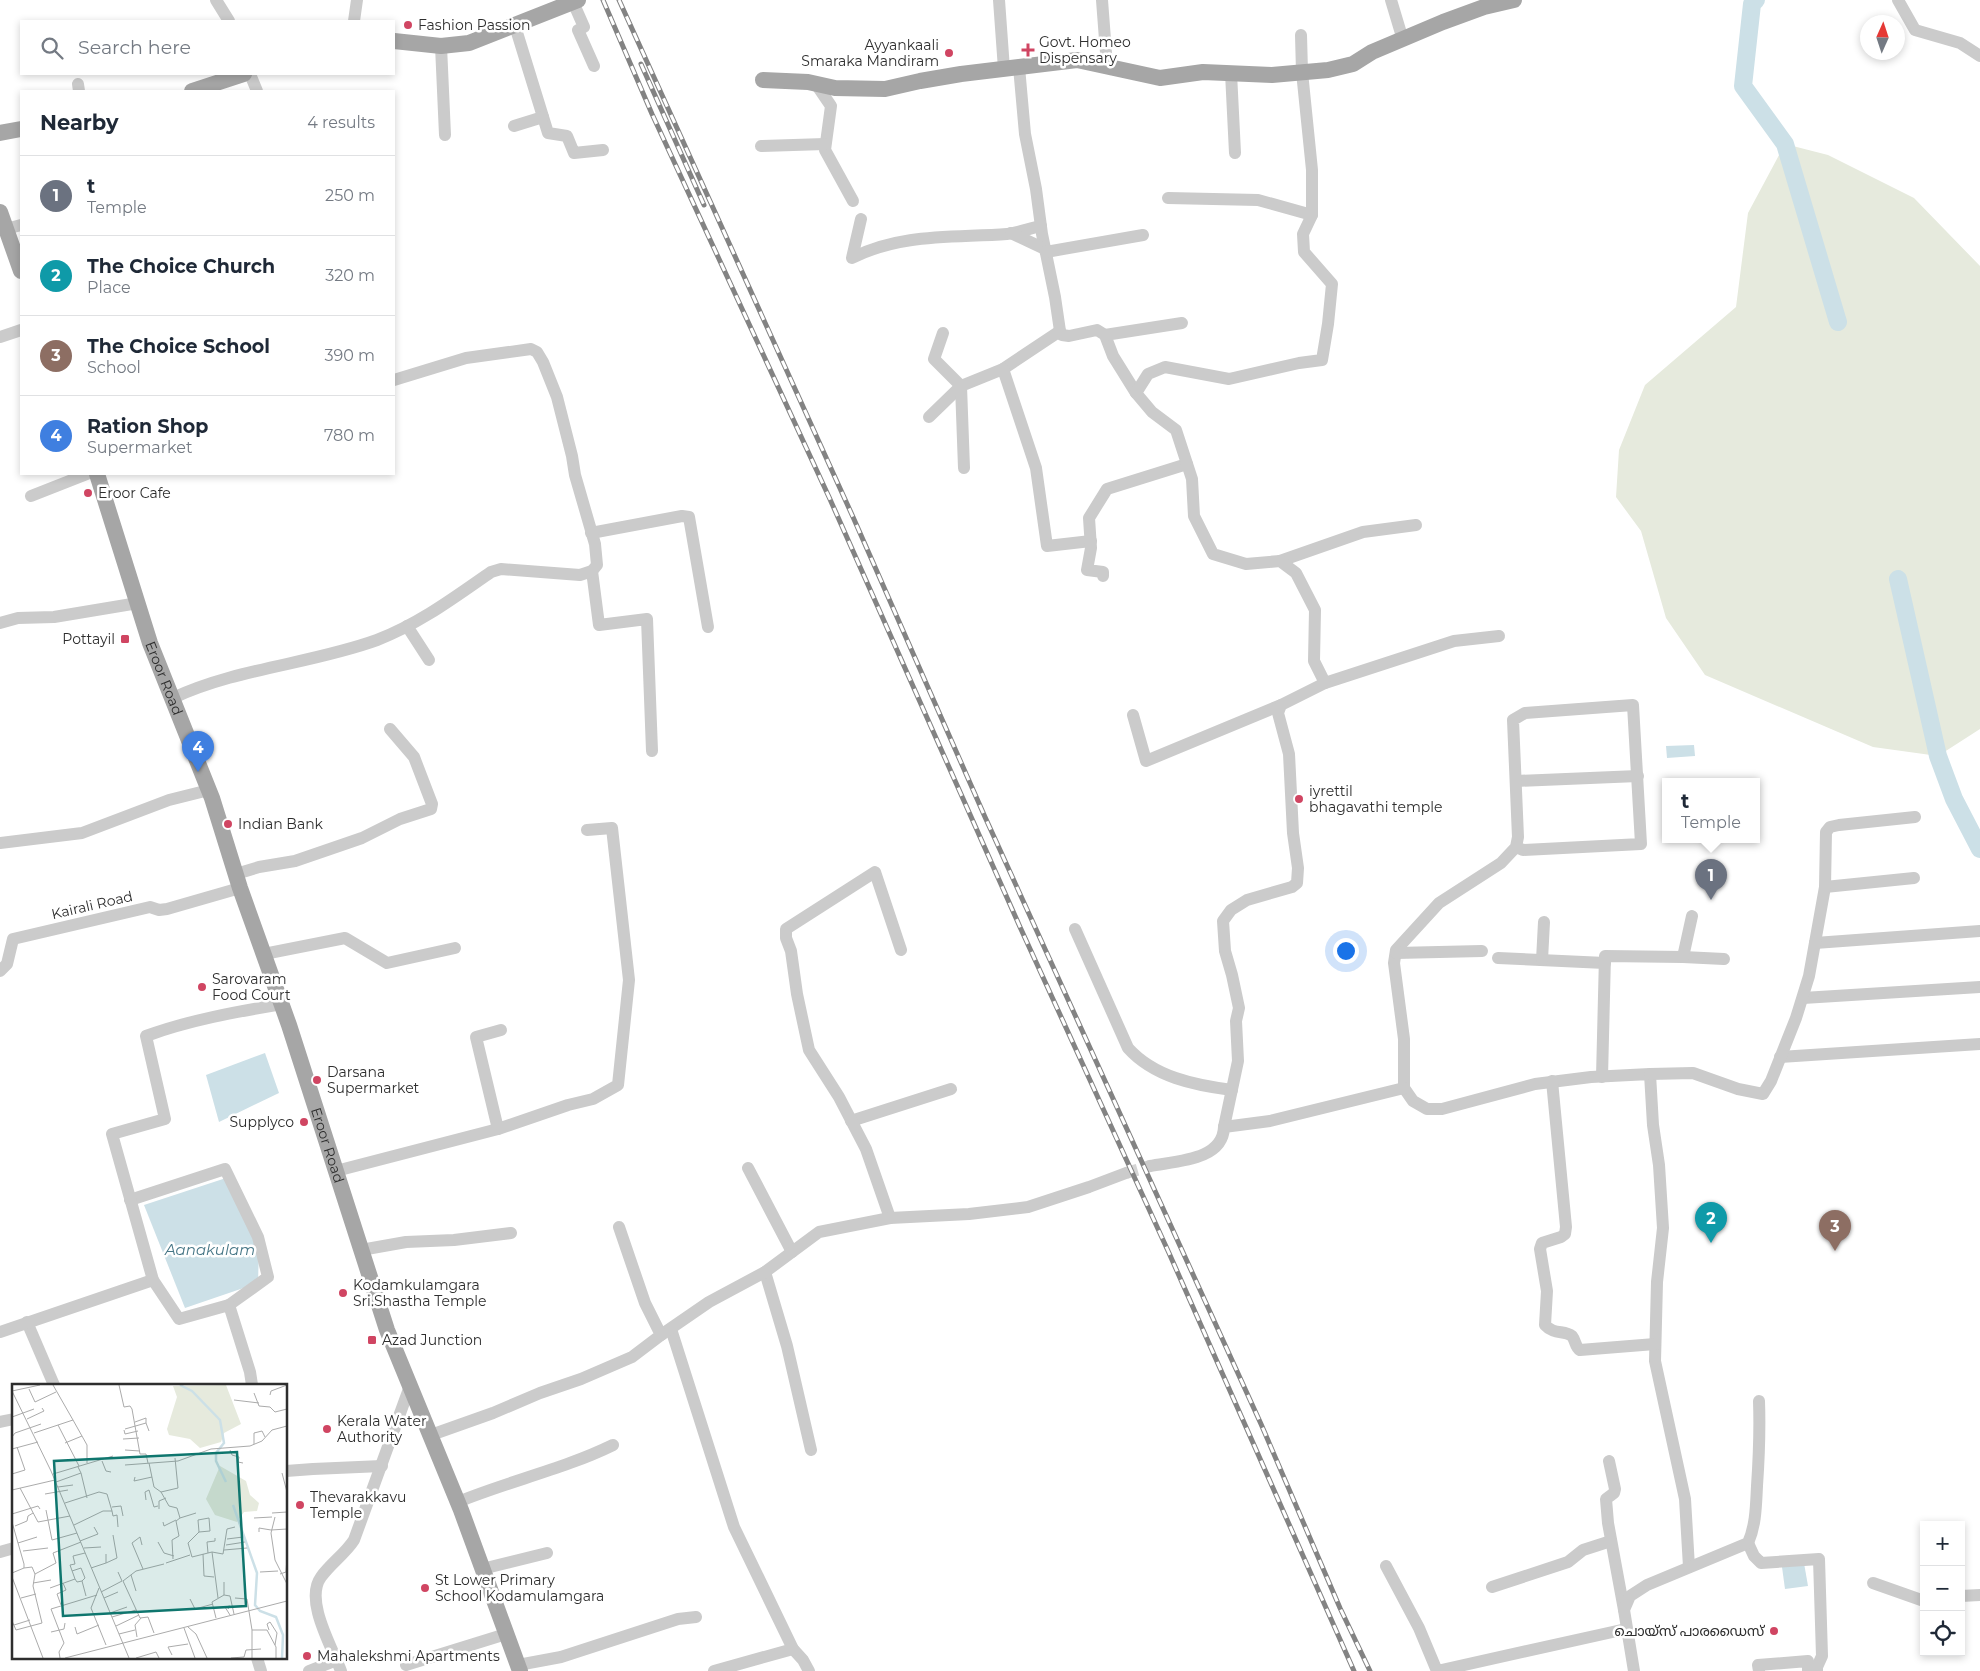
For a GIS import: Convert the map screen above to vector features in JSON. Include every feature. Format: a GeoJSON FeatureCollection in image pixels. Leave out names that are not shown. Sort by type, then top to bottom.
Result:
{"type":"FeatureCollection","features":[{"type":"Feature","properties":{"kind":"main road"},"geometry":{"type":"LineString","coordinates":[[763,80],[816,84],[835,88],[885,90],[920,81],[1076,60],[1160,78],[1203,72],[1272,75],[1328,70],[1353,64],[1372,52],[1442,22],[1497,2],[1514,0]]}},
{"type":"Feature","properties":{"kind":"main road"},"geometry":{"type":"LineString","coordinates":[[395,41],[441,46],[469,43],[571,2]]}},
{"type":"Feature","properties":{"kind":"main road"},"geometry":{"type":"LineString","coordinates":[[195,90],[241,75]]}},
{"type":"Feature","properties":{"kind":"main road"},"geometry":{"type":"LineString","coordinates":[[0,133],[20,129]]}},
{"type":"Feature","properties":{"kind":"main road"},"geometry":{"type":"LineString","coordinates":[[0,212],[14,227],[20,265]]}},
{"type":"Feature","properties":{"kind":"main road","name":"Eroor Road"},"geometry":{"type":"LineString","coordinates":[[97,475],[150,644],[209,790],[238,881],[282,1004],[387,1330],[458,1502],[519,1668]]}},
{"type":"Feature","properties":{"kind":"street"},"geometry":{"type":"LineString","coordinates":[[216,0],[228,20]]}},
{"type":"Feature","properties":{"kind":"street"},"geometry":{"type":"LineString","coordinates":[[354,20],[357,0]]}},
{"type":"Feature","properties":{"kind":"street"},"geometry":{"type":"LineString","coordinates":[[1000,0],[1011,68],[1036,189],[1060,331],[1062,335],[1069,336],[1097,330],[1105,335],[1112,356],[1136,393],[1152,412],[1176,430],[1192,479],[1194,516],[1214,554],[1246,564],[1280,561],[1363,532],[1416,526]]}},
{"type":"Feature","properties":{"kind":"street"},"geometry":{"type":"LineString","coordinates":[[1102,0],[1107,66]]}},
{"type":"Feature","properties":{"kind":"street"},"geometry":{"type":"LineString","coordinates":[[1391,0],[1403,40]]}},
{"type":"Feature","properties":{"kind":"street"},"geometry":{"type":"LineString","coordinates":[[1898,0],[1916,30],[1960,43],[1980,56]]}},
{"type":"Feature","properties":{"kind":"street"},"geometry":{"type":"LineString","coordinates":[[571,2],[584,27],[578,30],[594,66]]}},
{"type":"Feature","properties":{"kind":"street"},"geometry":{"type":"LineString","coordinates":[[515,26],[548,133],[566,136],[574,152],[603,150]]}},
{"type":"Feature","properties":{"kind":"street"},"geometry":{"type":"LineString","coordinates":[[1136,393],[1148,374],[1165,367],[1229,379],[1299,363],[1322,360],[1332,284],[1304,252],[1303,234],[1312,215],[1312,170],[1302,72],[1301,35]]}},
{"type":"Feature","properties":{"kind":"street"},"geometry":{"type":"LineString","coordinates":[[441,46],[445,134]]}},
{"type":"Feature","properties":{"kind":"street"},"geometry":{"type":"LineString","coordinates":[[1231,73],[1235,153]]}},
{"type":"Feature","properties":{"kind":"street"},"geometry":{"type":"LineString","coordinates":[[250,75],[257,90]]}},
{"type":"Feature","properties":{"kind":"street"},"geometry":{"type":"LineString","coordinates":[[816,84],[831,106],[825,150],[853,201]]}},
{"type":"Feature","properties":{"kind":"street"},"geometry":{"type":"LineString","coordinates":[[514,126],[543,117]]}},
{"type":"Feature","properties":{"kind":"street"},"geometry":{"type":"LineString","coordinates":[[760,146],[825,144]]}},
{"type":"Feature","properties":{"kind":"street"},"geometry":{"type":"LineString","coordinates":[[1168,198],[1258,200],[1312,215]]}},
{"type":"Feature","properties":{"kind":"street"},"geometry":{"type":"LineString","coordinates":[[861,218],[852,258],[864,252],[905,240],[954,235],[1011,233],[1041,226]]}},
{"type":"Feature","properties":{"kind":"street"},"geometry":{"type":"LineString","coordinates":[[1011,233],[1045,250],[1143,235]]}},
{"type":"Feature","properties":{"kind":"street"},"geometry":{"type":"LineString","coordinates":[[1105,335],[1182,323]]}},
{"type":"Feature","properties":{"kind":"street"},"geometry":{"type":"LineString","coordinates":[[0,337],[20,330]]}},
{"type":"Feature","properties":{"kind":"street"},"geometry":{"type":"LineString","coordinates":[[929,417],[961,386],[1002,369],[1060,331]]}},
{"type":"Feature","properties":{"kind":"street"},"geometry":{"type":"LineString","coordinates":[[943,333],[934,359],[961,386],[964,468]]}},
{"type":"Feature","properties":{"kind":"street"},"geometry":{"type":"LineString","coordinates":[[173,698],[237,676],[299,662],[377,640],[407,626],[443,605],[491,572],[501,569],[580,576],[592,571],[597,564],[597,554],[575,475],[557,397],[537,352],[531,349],[466,358],[395,380]]}},
{"type":"Feature","properties":{"kind":"street"},"geometry":{"type":"LineString","coordinates":[[1002,369],[1036,468],[1047,546],[1091,541]]}},
{"type":"Feature","properties":{"kind":"street"},"geometry":{"type":"LineString","coordinates":[[1103,576],[1102,572],[1087,570],[1091,541],[1089,518],[1107,489],[1187,464]]}},
{"type":"Feature","properties":{"kind":"street"},"geometry":{"type":"LineString","coordinates":[[31,496],[84,475]]}},
{"type":"Feature","properties":{"kind":"street"},"geometry":{"type":"LineString","coordinates":[[591,533],[682,516],[689,517],[708,627]]}},
{"type":"Feature","properties":{"kind":"street"},"geometry":{"type":"LineString","coordinates":[[1280,561],[1296,573],[1315,610],[1314,661],[1325,683]]}},
{"type":"Feature","properties":{"kind":"street"},"geometry":{"type":"LineString","coordinates":[[592,571],[598,625],[648,618],[652,751]]}},
{"type":"Feature","properties":{"kind":"street"},"geometry":{"type":"LineString","coordinates":[[0,623],[18,618],[54,617],[138,603]]}},
{"type":"Feature","properties":{"kind":"street"},"geometry":{"type":"LineString","coordinates":[[407,626],[429,660]]}},
{"type":"Feature","properties":{"kind":"street"},"geometry":{"type":"LineString","coordinates":[[1133,715],[1146,761],[1281,705],[1325,683],[1454,641],[1499,636]]}},
{"type":"Feature","properties":{"kind":"street"},"geometry":{"type":"LineString","coordinates":[[1516,847],[1523,850],[1641,844],[1633,704],[1525,713],[1516,716],[1513,720],[1518,837],[1516,847],[1501,863],[1439,903],[1412,930],[1396,950],[1394,963],[1404,1039],[1404,1088],[1413,1101],[1427,1109],[1442,1110],[1552,1081],[1650,1074],[1693,1074],[1762,1095],[1771,1081],[1803,998],[1815,943],[1824,887],[1826,832],[1830,827],[1915,817]]}},
{"type":"Feature","properties":{"kind":"street"},"geometry":{"type":"LineString","coordinates":[[1150,1166],[1199,1156],[1211,1151],[1219,1144],[1238,1061],[1236,1020],[1239,1008],[1225,952],[1223,921],[1231,910],[1247,900],[1292,887],[1297,883],[1298,868],[1289,754],[1278,713],[1281,705]]}},
{"type":"Feature","properties":{"kind":"street"},"geometry":{"type":"LineString","coordinates":[[238,881],[259,867],[295,861],[362,838],[400,819],[431,809],[432,804],[416,762],[390,729]]}},
{"type":"Feature","properties":{"kind":"street"},"geometry":{"type":"LineString","coordinates":[[1516,781],[1638,776]]}},
{"type":"Feature","properties":{"kind":"street"},"geometry":{"type":"LineString","coordinates":[[0,843],[82,833],[169,800],[209,790]]}},
{"type":"Feature","properties":{"kind":"street"},"geometry":{"type":"LineString","coordinates":[[336,1171],[498,1129],[568,1105],[593,1099],[618,1085],[629,980],[613,836],[612,828],[587,830]]}},
{"type":"Feature","properties":{"kind":"street"},"geometry":{"type":"LineString","coordinates":[[890,1218],[866,1149],[821,1067],[809,1050],[797,994],[791,952],[786,938],[786,929],[875,872],[901,950]]}},
{"type":"Feature","properties":{"kind":"street"},"geometry":{"type":"LineString","coordinates":[[1824,887],[1914,878]]}},
{"type":"Feature","properties":{"kind":"street","name":"Kairali Road"},"geometry":{"type":"LineString","coordinates":[[0,971],[7,964],[13,939],[150,907],[159,910],[168,909],[238,881]]}},
{"type":"Feature","properties":{"kind":"street"},"geometry":{"type":"LineString","coordinates":[[1684,957],[1692,916]]}},
{"type":"Feature","properties":{"kind":"street"},"geometry":{"type":"LineString","coordinates":[[1542,960],[1544,922]]}},
{"type":"Feature","properties":{"kind":"street"},"geometry":{"type":"LineString","coordinates":[[1074,929],[1128,1048],[1167,1076],[1193,1084],[1232,1090]]}},
{"type":"Feature","properties":{"kind":"street"},"geometry":{"type":"LineString","coordinates":[[1815,943],[1980,931]]}},
{"type":"Feature","properties":{"kind":"street"},"geometry":{"type":"LineString","coordinates":[[264,954],[345,938],[387,963],[455,948]]}},
{"type":"Feature","properties":{"kind":"street"},"geometry":{"type":"LineString","coordinates":[[1396,953],[1482,951]]}},
{"type":"Feature","properties":{"kind":"street"},"geometry":{"type":"LineString","coordinates":[[1602,1077],[1605,956],[1724,959]]}},
{"type":"Feature","properties":{"kind":"street"},"geometry":{"type":"LineString","coordinates":[[1498,958],[1605,962]]}},
{"type":"Feature","properties":{"kind":"street"},"geometry":{"type":"LineString","coordinates":[[1803,998],[1980,987]]}},
{"type":"Feature","properties":{"kind":"street"},"geometry":{"type":"LineString","coordinates":[[130,1200],[225,1169],[258,1237],[268,1277],[229,1305],[179,1319],[153,1280],[130,1200],[112,1134],[165,1119],[146,1036],[179,1024],[215,1015],[282,1004]]}},
{"type":"Feature","properties":{"kind":"street"},"geometry":{"type":"LineString","coordinates":[[498,1129],[476,1037],[501,1030]]}},
{"type":"Feature","properties":{"kind":"street"},"geometry":{"type":"LineString","coordinates":[[1780,1057],[1980,1044]]}},
{"type":"Feature","properties":{"kind":"street"},"geometry":{"type":"LineString","coordinates":[[1650,1074],[1663,1228],[1657,1282],[1655,1361],[1685,1499],[1689,1567]]}},
{"type":"Feature","properties":{"kind":"street"},"geometry":{"type":"LineString","coordinates":[[1552,1081],[1566,1227],[1565,1234],[1542,1243],[1540,1249],[1547,1292],[1545,1325],[1550,1331],[1570,1335],[1576,1348],[1580,1350],[1655,1344]]}},
{"type":"Feature","properties":{"kind":"street"},"geometry":{"type":"LineString","coordinates":[[1224,1127],[1270,1121],[1404,1088]]}},
{"type":"Feature","properties":{"kind":"street"},"geometry":{"type":"LineString","coordinates":[[851,1121],[951,1089]]}},
{"type":"Feature","properties":{"kind":"street"},"geometry":{"type":"LineString","coordinates":[[748,1168],[792,1252]]}},
{"type":"Feature","properties":{"kind":"street"},"geometry":{"type":"LineString","coordinates":[[431,1435],[581,1379],[632,1357],[709,1302],[766,1272],[819,1232],[890,1218],[969,1214],[1028,1207],[1126,1173]]}},
{"type":"Feature","properties":{"kind":"street"},"geometry":{"type":"LineString","coordinates":[[619,1227],[645,1303],[666,1332],[734,1527],[794,1649],[809,1671]]}},
{"type":"Feature","properties":{"kind":"street"},"geometry":{"type":"LineString","coordinates":[[362,1250],[406,1242],[454,1240],[511,1233]]}},
{"type":"Feature","properties":{"kind":"street"},"geometry":{"type":"LineString","coordinates":[[766,1272],[787,1346],[811,1450]]}},
{"type":"Feature","properties":{"kind":"street"},"geometry":{"type":"LineString","coordinates":[[0,1332],[153,1280]]}},
{"type":"Feature","properties":{"kind":"street"},"geometry":{"type":"LineString","coordinates":[[229,1305],[250,1372],[252,1384]]}},
{"type":"Feature","properties":{"kind":"street"},"geometry":{"type":"LineString","coordinates":[[27,1322],[54,1384]]}},
{"type":"Feature","properties":{"kind":"street"},"geometry":{"type":"LineString","coordinates":[[309,1671],[339,1666],[317,1611],[315,1601],[316,1585],[321,1576],[347,1551],[354,1540],[410,1386]]}},
{"type":"Feature","properties":{"kind":"street"},"geometry":{"type":"LineString","coordinates":[[1624,1610],[1630,1596],[1641,1588],[1748,1543],[1753,1532],[1756,1497],[1760,1432],[1759,1401]]}},
{"type":"Feature","properties":{"kind":"street"},"geometry":{"type":"LineString","coordinates":[[458,1502],[493,1488],[595,1454],[613,1445]]}},
{"type":"Feature","properties":{"kind":"street"},"geometry":{"type":"LineString","coordinates":[[1609,1461],[1616,1489],[1606,1499],[1608,1523],[1634,1671]]}},
{"type":"Feature","properties":{"kind":"street"},"geometry":{"type":"LineString","coordinates":[[288,1472],[313,1468],[382,1466]]}},
{"type":"Feature","properties":{"kind":"street"},"geometry":{"type":"LineString","coordinates":[[1492,1588],[1568,1562],[1583,1550],[1611,1541]]}},
{"type":"Feature","properties":{"kind":"street"},"geometry":{"type":"LineString","coordinates":[[1748,1543],[1754,1556],[1761,1563],[1819,1559],[1822,1656],[1817,1671]]}},
{"type":"Feature","properties":{"kind":"street"},"geometry":{"type":"LineString","coordinates":[[482,1569],[547,1553]]}},
{"type":"Feature","properties":{"kind":"street"},"geometry":{"type":"LineString","coordinates":[[1386,1566],[1419,1628],[1437,1671],[1626,1629]]}},
{"type":"Feature","properties":{"kind":"street"},"geometry":{"type":"LineString","coordinates":[[1873,1583],[1920,1600]]}},
{"type":"Feature","properties":{"kind":"street"},"geometry":{"type":"LineString","coordinates":[[1965,1596],[1980,1595]]}},
{"type":"Feature","properties":{"kind":"street"},"geometry":{"type":"LineString","coordinates":[[519,1668],[678,1619],[696,1616]]}},
{"type":"Feature","properties":{"kind":"street"},"geometry":{"type":"LineString","coordinates":[[406,1665],[506,1634]]}},
{"type":"Feature","properties":{"kind":"street"},"geometry":{"type":"LineString","coordinates":[[714,1671],[794,1649]]}},
{"type":"Feature","properties":{"kind":"street"},"geometry":{"type":"LineString","coordinates":[[258,1658],[261,1671]]}},
{"type":"Feature","properties":{"kind":"street"},"geometry":{"type":"LineString","coordinates":[[1759,1671],[1758,1665],[1808,1662],[1808,1671]]}},
{"type":"Feature","properties":{"kind":"shaded area"},"geometry":{"type":"Polygon","coordinates":[[[1785,144],[1828,155],[1914,198],[1980,266],[1980,729],[1938,756],[1873,747],[1705,675],[1666,618],[1641,531],[1616,497],[1619,450],[1645,385],[1736,307],[1748,213],[1785,144]]]}},
{"type":"Feature","properties":{"kind":"water"},"geometry":{"type":"Polygon","coordinates":[[[1694,745],[1695,756],[1667,758],[1666,746],[1694,745]]]}},
{"type":"Feature","properties":{"kind":"water"},"geometry":{"type":"Polygon","coordinates":[[[265,1053],[279,1093],[219,1122],[206,1075],[265,1053]]]}},
{"type":"Feature","properties":{"kind":"water","name":"Aanakulam"},"geometry":{"type":"Polygon","coordinates":[[[226,1178],[259,1248],[258,1283],[185,1308],[144,1205],[226,1178]]]}},
{"type":"Feature","properties":{"kind":"water"},"geometry":{"type":"Polygon","coordinates":[[[1804,1563],[1808,1586],[1785,1589],[1782,1567],[1804,1563]]]}},
{"type":"Feature","properties":{"kind":"waterway"},"geometry":{"type":"LineString","coordinates":[[1756,0],[1752,4],[1743,86],[1785,144],[1838,322]]}},
{"type":"Feature","properties":{"kind":"waterway"},"geometry":{"type":"LineString","coordinates":[[1898,579],[1938,756],[1954,799],[1980,849]]}},
{"type":"Feature","properties":{"kind":"tunnel"},"geometry":{"type":"LineString","coordinates":[[1126,1173],[1150,1166]]}},
{"type":"Feature","properties":{"kind":"railway"},"geometry":{"type":"LineString","coordinates":[[603,0],[652,114],[829,497],[1020,927],[1169,1253],[1354,1671]]}},
{"type":"Feature","properties":{"kind":"railway"},"geometry":{"type":"LineString","coordinates":[[619,0],[853,517],[985,817],[1261,1424],[1340,1608],[1370,1671]]}},
{"type":"Feature","properties":{"kind":"railway"},"geometry":{"type":"LineString","coordinates":[[641,64],[704,205]]}},
{"type":"Feature","properties":{"kind":"place","name":"Fashion Passion"},"geometry":{"type":"Point","coordinates":[408,25]}},
{"type":"Feature","properties":{"kind":"place","name":"Govt. Homeo Dispensary"},"geometry":{"type":"Point","coordinates":[1028,50]}},
{"type":"Feature","properties":{"kind":"place","name":"Ayyankaali Smaraka Mandiram"},"geometry":{"type":"Point","coordinates":[949,53]}},
{"type":"Feature","properties":{"kind":"place","name":"Eroor Cafe"},"geometry":{"type":"Point","coordinates":[88,493]}},
{"type":"Feature","properties":{"kind":"place","name":"Pottayil"},"geometry":{"type":"Point","coordinates":[125,639]}},
{"type":"Feature","properties":{"kind":"place","name":"Ration Shop"},"geometry":{"type":"Point","coordinates":[198,772]}},
{"type":"Feature","properties":{"kind":"place","name":"iyrettil bhagavathi temple"},"geometry":{"type":"Point","coordinates":[1299,799]}},
{"type":"Feature","properties":{"kind":"place","name":"Indian Bank"},"geometry":{"type":"Point","coordinates":[228,824]}},
{"type":"Feature","properties":{"kind":"place","name":"t"},"geometry":{"type":"Point","coordinates":[1711,900]}},
{"type":"Feature","properties":{"kind":"place","name":"Sarovaram Food Court"},"geometry":{"type":"Point","coordinates":[202,987]}},
{"type":"Feature","properties":{"kind":"place","name":"Darsana Supermarket"},"geometry":{"type":"Point","coordinates":[317,1080]}},
{"type":"Feature","properties":{"kind":"place","name":"Supplyco"},"geometry":{"type":"Point","coordinates":[304,1122]}},
{"type":"Feature","properties":{"kind":"place","name":"The Choice Church"},"geometry":{"type":"Point","coordinates":[1711,1243]}},
{"type":"Feature","properties":{"kind":"place","name":"The Choice School"},"geometry":{"type":"Point","coordinates":[1835,1251]}},
{"type":"Feature","properties":{"kind":"place","name":"Kodamkulamgara Sri.Shastha Temple"},"geometry":{"type":"Point","coordinates":[343,1293]}},
{"type":"Feature","properties":{"kind":"place","name":"Azad Junction"},"geometry":{"type":"Point","coordinates":[372,1340]}},
{"type":"Feature","properties":{"kind":"place","name":"Kerala Water Authority"},"geometry":{"type":"Point","coordinates":[327,1429]}},
{"type":"Feature","properties":{"kind":"place","name":"Thevarakkavu Temple"},"geometry":{"type":"Point","coordinates":[300,1505]}},
{"type":"Feature","properties":{"kind":"place","name":"St Lower Primary School Kodamulamgara"},"geometry":{"type":"Point","coordinates":[425,1588]}},
{"type":"Feature","properties":{"kind":"place","name":"ചൊയ്സ് പാരഡൈസ്"},"geometry":{"type":"Point","coordinates":[1774,1631]}},
{"type":"Feature","properties":{"kind":"place","name":"Mahalekshmi Apartments"},"geometry":{"type":"Point","coordinates":[307,1656]}}]}
